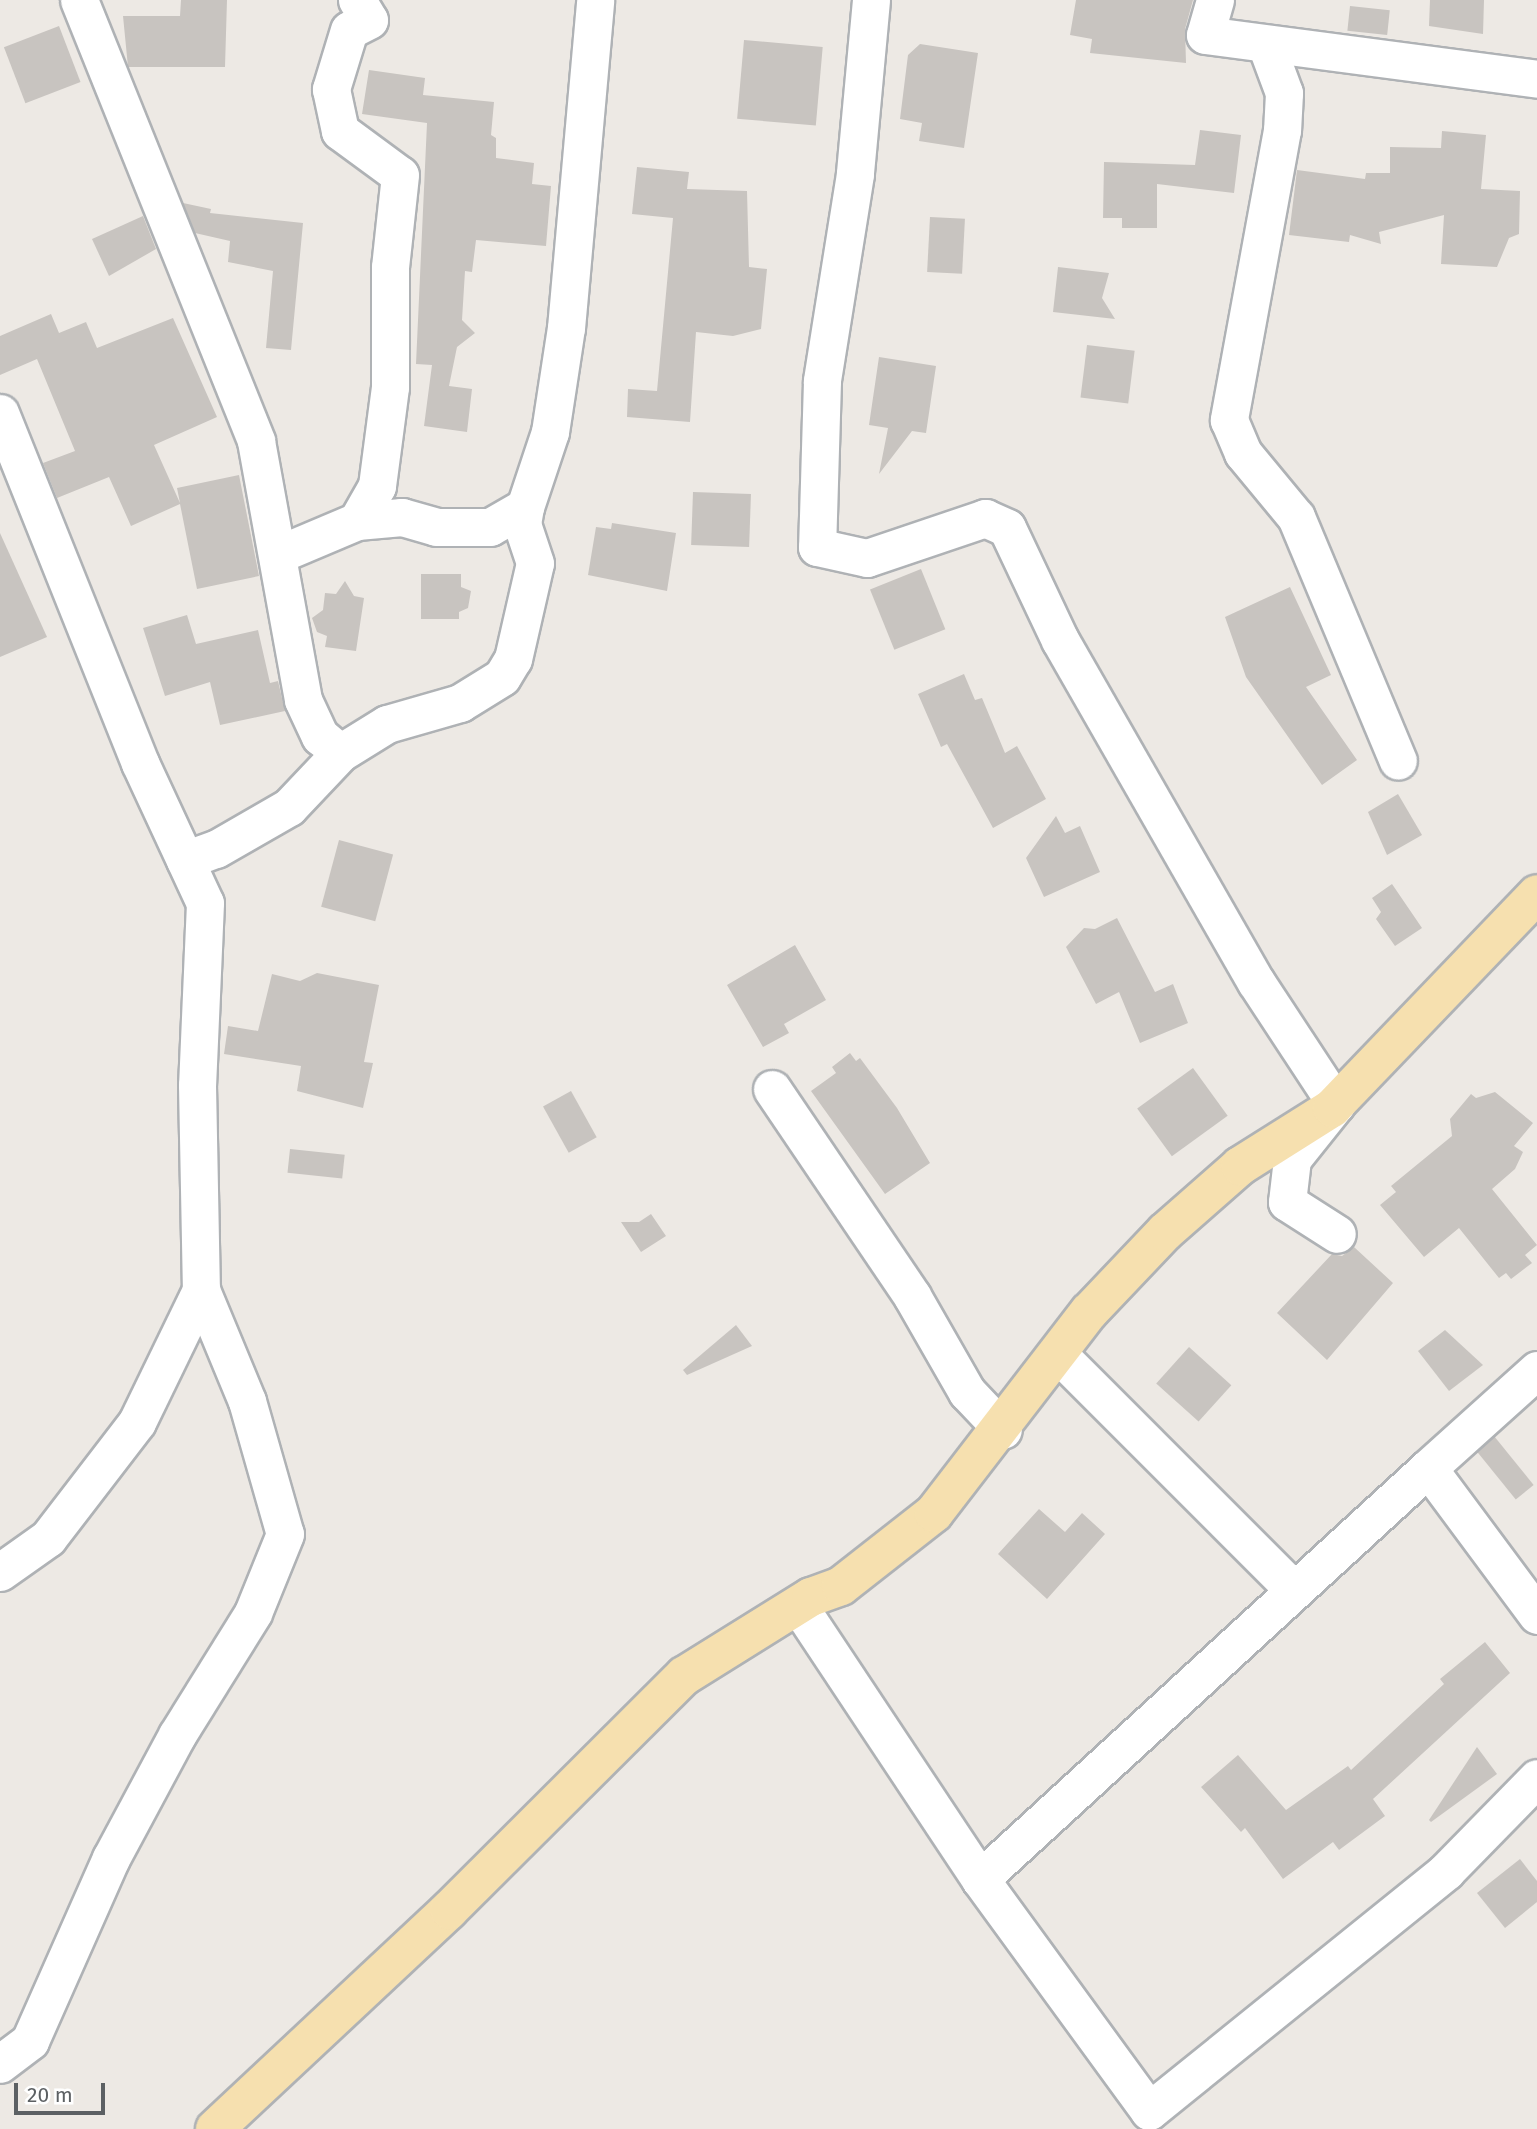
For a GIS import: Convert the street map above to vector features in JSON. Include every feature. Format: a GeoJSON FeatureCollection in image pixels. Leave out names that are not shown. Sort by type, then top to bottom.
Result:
{"type":"FeatureCollection","features":[{"type":"Feature","properties":{"kind":"main road"},"geometry":{"type":"LineString","coordinates":[[215,2129],[449,1910],[684,1676],[798,1605],[842,1586],[934,1513],[1003,1430],[1089,1312],[1165,1232],[1240,1166],[1336,1104],[1537,894]]}},
{"type":"Feature","properties":{"kind":"street"},"geometry":{"type":"LineString","coordinates":[[79,0],[256,441],[279,554],[303,700],[320,736],[340,753]]}},
{"type":"Feature","properties":{"kind":"street"},"geometry":{"type":"LineString","coordinates":[[356,0],[369,20],[349,30],[331,89],[340,131],[400,175],[390,267],[390,387],[377,486],[357,521]]}},
{"type":"Feature","properties":{"kind":"street"},"geometry":{"type":"LineString","coordinates":[[185,860],[216,849],[289,807],[340,753],[387,723],[460,703],[502,677],[513,659],[535,563],[523,524],[525,507],[550,432],[566,328],[595,0]]}},
{"type":"Feature","properties":{"kind":"street"},"geometry":{"type":"LineString","coordinates":[[871,0],[855,174],[822,381],[817,547],[867,558],[985,518],[1007,528],[1060,640],[1256,982],[1336,1104],[1292,1159],[1287,1202],[1337,1234]]}},
{"type":"Feature","properties":{"kind":"street"},"geometry":{"type":"LineString","coordinates":[[1215,0],[1205,36],[1267,47],[1537,79]]}},
{"type":"Feature","properties":{"kind":"street"},"geometry":{"type":"LineString","coordinates":[[1267,47],[1284,93],[1282,130],[1229,419],[1243,453],[1296,517],[1398,761]]}},
{"type":"Feature","properties":{"kind":"street"},"geometry":{"type":"LineString","coordinates":[[0,413],[135,752],[205,904],[197,1085],[201,1290],[247,1401],[285,1534],[253,1613],[177,1735],[111,1858],[30,2041],[0,2064]]}},
{"type":"Feature","properties":{"kind":"street"},"geometry":{"type":"LineString","coordinates":[[279,554],[357,521],[402,517],[436,527],[490,527],[525,507]]}},
{"type":"Feature","properties":{"kind":"street"},"geometry":{"type":"LineString","coordinates":[[772,1089],[912,1296],[967,1392],[1003,1430]]}},
{"type":"Feature","properties":{"kind":"street"},"geometry":{"type":"LineString","coordinates":[[0,1572],[48,1538],[138,1422],[201,1290]]}},
{"type":"Feature","properties":{"kind":"street"},"geometry":{"type":"LineString","coordinates":[[1059,1355],[1294,1590]]}},
{"type":"Feature","properties":{"kind":"street"},"geometry":{"type":"LineString","coordinates":[[979,1879],[1537,1370]]}},
{"type":"Feature","properties":{"kind":"street"},"geometry":{"type":"LineString","coordinates":[[1427,1468],[1537,1615]]}},
{"type":"Feature","properties":{"kind":"street"},"geometry":{"type":"LineString","coordinates":[[798,1605],[979,1879],[1149,2111],[1446,1871],[1537,1778]]}},
{"type":"Feature","properties":{"kind":"building"},"geometry":{"type":"Polygon","coordinates":[[[181,0],[227,0],[225,67],[128,67],[123,16],[180,16],[181,0]]]}},
{"type":"Feature","properties":{"kind":"building"},"geometry":{"type":"Polygon","coordinates":[[[1076,0],[1193,0],[1185,29],[1186,63],[1090,53],[1092,39],[1070,35],[1076,0]]]}},
{"type":"Feature","properties":{"kind":"building"},"geometry":{"type":"Polygon","coordinates":[[[1430,0],[1484,0],[1483,34],[1429,26],[1430,0]]]}},
{"type":"Feature","properties":{"kind":"building"},"geometry":{"type":"Polygon","coordinates":[[[1350,6],[1390,10],[1387,35],[1347,31],[1350,6]]]}},
{"type":"Feature","properties":{"kind":"building"},"geometry":{"type":"Polygon","coordinates":[[[59,26],[81,82],[25,103],[4,47],[59,26]]]}},
{"type":"Feature","properties":{"kind":"building"},"geometry":{"type":"Polygon","coordinates":[[[744,40],[823,47],[816,126],[737,119],[744,40]]]}},
{"type":"Feature","properties":{"kind":"building"},"geometry":{"type":"Polygon","coordinates":[[[920,44],[978,53],[964,148],[919,141],[922,123],[900,119],[908,55],[920,44]]]}},
{"type":"Feature","properties":{"kind":"building"},"geometry":{"type":"Polygon","coordinates":[[[369,70],[425,78],[423,95],[494,102],[491,135],[496,138],[496,158],[534,163],[532,184],[551,186],[546,246],[476,240],[472,272],[465,271],[462,320],[475,333],[457,347],[449,386],[472,389],[467,432],[424,426],[432,365],[416,364],[427,123],[362,114],[369,70]]]}},
{"type":"Feature","properties":{"kind":"building"},"geometry":{"type":"Polygon","coordinates":[[[1200,130],[1241,135],[1234,193],[1157,184],[1157,228],[1122,228],[1122,218],[1103,218],[1104,162],[1195,165],[1200,130]]]}},
{"type":"Feature","properties":{"kind":"building"},"geometry":{"type":"Polygon","coordinates":[[[1442,131],[1486,135],[1481,189],[1520,191],[1519,234],[1509,238],[1497,267],[1441,264],[1444,215],[1379,232],[1381,244],[1350,235],[1349,242],[1289,235],[1297,170],[1365,179],[1366,173],[1390,173],[1390,147],[1441,148],[1442,131]]]}},
{"type":"Feature","properties":{"kind":"building"},"geometry":{"type":"Polygon","coordinates":[[[637,167],[689,172],[687,189],[747,191],[749,267],[767,269],[761,329],[733,336],[696,332],[690,422],[627,417],[628,389],[657,391],[673,218],[632,214],[637,167]]]}},
{"type":"Feature","properties":{"kind":"building"},"geometry":{"type":"Polygon","coordinates":[[[183,203],[211,209],[210,213],[303,223],[291,350],[266,348],[273,271],[228,262],[230,241],[195,233],[183,203]]]}},
{"type":"Feature","properties":{"kind":"building"},"geometry":{"type":"Polygon","coordinates":[[[143,216],[156,249],[109,276],[92,239],[143,216]]]}},
{"type":"Feature","properties":{"kind":"building"},"geometry":{"type":"Polygon","coordinates":[[[930,217],[965,219],[962,274],[927,272],[930,217]]]}},
{"type":"Feature","properties":{"kind":"building"},"geometry":{"type":"Polygon","coordinates":[[[1058,267],[1109,273],[1102,298],[1115,319],[1053,312],[1058,267]]]}},
{"type":"Feature","properties":{"kind":"building"},"geometry":{"type":"Polygon","coordinates":[[[51,314],[59,333],[86,322],[97,348],[173,318],[217,417],[154,445],[180,503],[177,488],[239,475],[259,576],[197,589],[180,504],[131,526],[109,477],[57,498],[43,463],[75,451],[37,359],[0,375],[0,336],[51,314]]]}},
{"type":"Feature","properties":{"kind":"building"},"geometry":{"type":"Polygon","coordinates":[[[1087,345],[1135,351],[1128,403],[1081,398],[1087,345]]]}},
{"type":"Feature","properties":{"kind":"building"},"geometry":{"type":"Polygon","coordinates":[[[879,357],[936,366],[926,433],[912,431],[879,474],[888,428],[869,425],[879,357]]]}},
{"type":"Feature","properties":{"kind":"building"},"geometry":{"type":"Polygon","coordinates":[[[693,492],[751,494],[749,547],[691,545],[693,492]]]}},
{"type":"Feature","properties":{"kind":"building"},"geometry":{"type":"Polygon","coordinates":[[[612,523],[676,533],[667,591],[588,575],[596,527],[611,529],[612,523]]]}},
{"type":"Feature","properties":{"kind":"building"},"geometry":{"type":"Polygon","coordinates":[[[0,533],[47,637],[0,657],[0,533]]]}},
{"type":"Feature","properties":{"kind":"building"},"geometry":{"type":"Polygon","coordinates":[[[921,569],[945,629],[894,650],[870,590],[921,569]]]}},
{"type":"Feature","properties":{"kind":"building"},"geometry":{"type":"Polygon","coordinates":[[[421,574],[461,574],[461,587],[471,591],[468,608],[459,612],[459,619],[421,619],[421,574]]]}},
{"type":"Feature","properties":{"kind":"building"},"geometry":{"type":"Polygon","coordinates":[[[345,581],[354,596],[364,598],[356,651],[325,647],[327,636],[317,632],[312,618],[323,610],[325,593],[336,594],[345,581]]]}},
{"type":"Feature","properties":{"kind":"building"},"geometry":{"type":"Polygon","coordinates":[[[1290,587],[1331,675],[1306,687],[1357,760],[1322,785],[1246,677],[1225,617],[1290,587]]]}},
{"type":"Feature","properties":{"kind":"building"},"geometry":{"type":"Polygon","coordinates":[[[187,615],[196,644],[258,630],[270,683],[278,681],[285,711],[220,725],[210,682],[165,696],[143,628],[187,615]]]}},
{"type":"Feature","properties":{"kind":"building"},"geometry":{"type":"Polygon","coordinates":[[[964,674],[975,700],[982,698],[1005,753],[1017,746],[1046,799],[993,828],[947,744],[941,747],[918,694],[964,674]]]}},
{"type":"Feature","properties":{"kind":"building"},"geometry":{"type":"Polygon","coordinates":[[[1398,794],[1422,835],[1387,855],[1368,812],[1398,794]]]}},
{"type":"Feature","properties":{"kind":"building"},"geometry":{"type":"Polygon","coordinates":[[[1056,816],[1065,833],[1080,826],[1100,872],[1044,897],[1026,858],[1056,816]]]}},
{"type":"Feature","properties":{"kind":"building"},"geometry":{"type":"Polygon","coordinates":[[[339,840],[393,854],[375,921],[321,907],[339,840]]]}},
{"type":"Feature","properties":{"kind":"building"},"geometry":{"type":"Polygon","coordinates":[[[1392,884],[1422,928],[1395,946],[1376,919],[1381,912],[1372,898],[1392,884]]]}},
{"type":"Feature","properties":{"kind":"building"},"geometry":{"type":"Polygon","coordinates":[[[1117,918],[1155,992],[1173,984],[1188,1023],[1140,1043],[1119,992],[1096,1004],[1066,947],[1084,928],[1095,929],[1117,918]]]}},
{"type":"Feature","properties":{"kind":"building"},"geometry":{"type":"Polygon","coordinates":[[[795,945],[826,1000],[784,1024],[789,1033],[763,1047],[727,985],[795,945]]]}},
{"type":"Feature","properties":{"kind":"building"},"geometry":{"type":"Polygon","coordinates":[[[317,973],[379,985],[364,1062],[373,1063],[363,1108],[297,1091],[301,1066],[224,1054],[228,1026],[258,1031],[272,974],[300,981],[317,973]]]}},
{"type":"Feature","properties":{"kind":"building"},"geometry":{"type":"Polygon","coordinates":[[[850,1053],[856,1061],[860,1058],[897,1108],[930,1163],[885,1194],[811,1091],[836,1073],[832,1067],[850,1053]]]}},
{"type":"Feature","properties":{"kind":"building"},"geometry":{"type":"Polygon","coordinates":[[[1193,1068],[1228,1116],[1172,1156],[1137,1109],[1193,1068]]]}},
{"type":"Feature","properties":{"kind":"building"},"geometry":{"type":"Polygon","coordinates":[[[571,1091],[597,1137],[569,1153],[543,1107],[571,1091]]]}},
{"type":"Feature","properties":{"kind":"building"},"geometry":{"type":"Polygon","coordinates":[[[1495,1092],[1533,1123],[1514,1146],[1523,1152],[1515,1169],[1492,1189],[1537,1245],[1525,1255],[1532,1263],[1511,1279],[1506,1273],[1499,1278],[1459,1228],[1424,1257],[1380,1205],[1396,1192],[1391,1186],[1452,1136],[1450,1119],[1471,1094],[1476,1098],[1495,1092]]]}},
{"type":"Feature","properties":{"kind":"building"},"geometry":{"type":"Polygon","coordinates":[[[290,1149],[345,1155],[342,1179],[287,1173],[290,1149]]]}},
{"type":"Feature","properties":{"kind":"building"},"geometry":{"type":"Polygon","coordinates":[[[651,1214],[666,1236],[641,1252],[621,1222],[639,1222],[651,1214]]]}},
{"type":"Feature","properties":{"kind":"building"},"geometry":{"type":"Polygon","coordinates":[[[1354,1247],[1393,1283],[1327,1360],[1277,1313],[1332,1254],[1342,1256],[1354,1247]]]}},
{"type":"Feature","properties":{"kind":"building"},"geometry":{"type":"Polygon","coordinates":[[[736,1325],[752,1346],[687,1375],[683,1370],[736,1325]]]}},
{"type":"Feature","properties":{"kind":"building"},"geometry":{"type":"Polygon","coordinates":[[[1445,1330],[1483,1365],[1449,1391],[1418,1351],[1445,1330]]]}},
{"type":"Feature","properties":{"kind":"building"},"geometry":{"type":"Polygon","coordinates":[[[1189,1347],[1231,1385],[1199,1422],[1156,1383],[1189,1347]]]}},
{"type":"Feature","properties":{"kind":"building"},"geometry":{"type":"Polygon","coordinates":[[[1494,1436],[1534,1485],[1516,1499],[1476,1450],[1494,1436]]]}},
{"type":"Feature","properties":{"kind":"building"},"geometry":{"type":"Polygon","coordinates":[[[1039,1509],[1065,1532],[1082,1513],[1105,1534],[1047,1599],[998,1554],[1039,1509]]]}},
{"type":"Feature","properties":{"kind":"building"},"geometry":{"type":"Polygon","coordinates":[[[1485,1642],[1510,1673],[1373,1799],[1385,1816],[1339,1850],[1333,1842],[1283,1879],[1245,1828],[1241,1832],[1201,1787],[1238,1755],[1286,1810],[1348,1766],[1351,1770],[1444,1684],[1440,1679],[1485,1642]]]}},
{"type":"Feature","properties":{"kind":"building"},"geometry":{"type":"Polygon","coordinates":[[[1477,1747],[1497,1774],[1431,1822],[1429,1820],[1477,1747]]]}},
{"type":"Feature","properties":{"kind":"building"},"geometry":{"type":"Polygon","coordinates":[[[1520,1859],[1537,1881],[1537,1902],[1505,1928],[1477,1893],[1520,1859]]]}}]}
